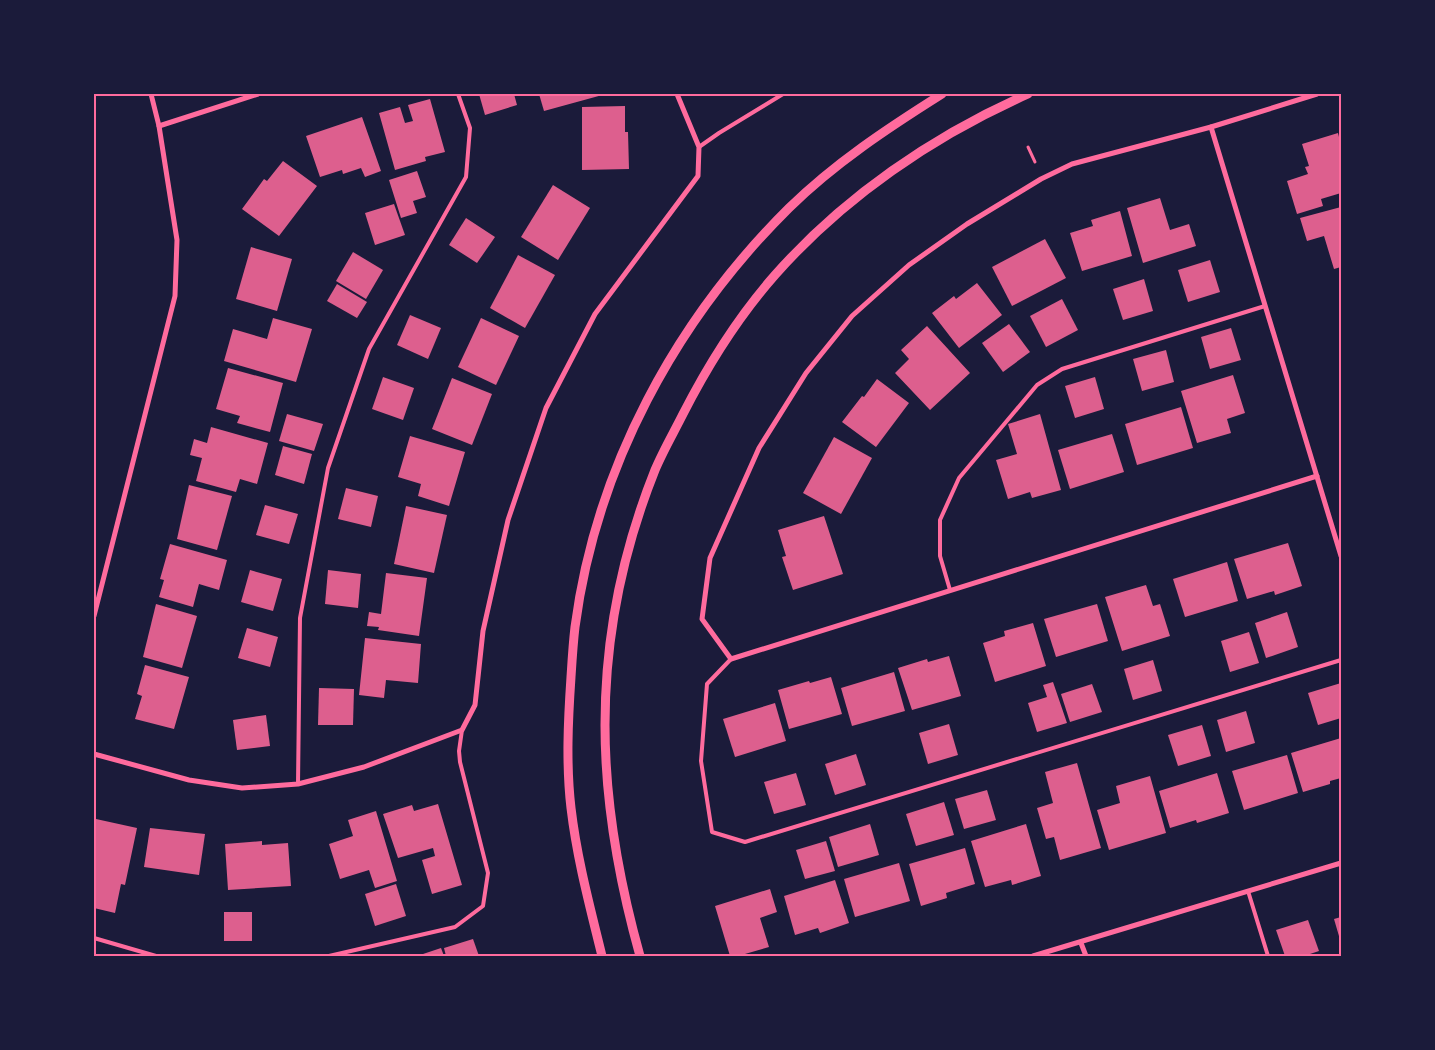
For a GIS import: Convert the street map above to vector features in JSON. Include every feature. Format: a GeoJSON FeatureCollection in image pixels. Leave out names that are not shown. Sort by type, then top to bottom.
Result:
{"type":"FeatureCollection","features":[{"type":"Feature","properties":{"kind":"street"},"geometry":{"type":"LineString","coordinates":[[94,616],[175,296],[177,240],[159,126],[151,94]]}},
{"type":"Feature","properties":{"kind":"street"},"geometry":{"type":"LineString","coordinates":[[159,126],[258,94]]}},
{"type":"Feature","properties":{"kind":"street"},"geometry":{"type":"LineString","coordinates":[[94,754],[189,780],[242,788],[298,784],[364,767],[462,730],[475,705],[483,631],[508,520],[546,408],[595,314],[698,176],[699,147],[677,94]]}},
{"type":"Feature","properties":{"kind":"street"},"geometry":{"type":"LineString","coordinates":[[602,956],[584,884],[571,807],[568,723],[575,627],[585,573],[604,499],[619,460],[632,430],[664,369],[686,334],[736,264],[790,207],[835,168],[879,134],[942,94]]}},
{"type":"Feature","properties":{"kind":"street"},"geometry":{"type":"LineString","coordinates":[[640,956],[628,912],[615,846],[605,724],[608,667],[614,614],[630,541],[656,468],[702,377],[740,319],[775,275],[809,240],[856,198],[894,169],[971,121],[1028,94]]}},
{"type":"Feature","properties":{"kind":"street"},"geometry":{"type":"LineString","coordinates":[[1317,94],[1211,127],[1072,164],[1041,179],[967,224],[916,260],[852,316],[806,373],[759,448],[710,558],[702,619],[731,658],[1317,476]]}},
{"type":"Feature","properties":{"kind":"street"},"geometry":{"type":"LineString","coordinates":[[1211,127],[1341,556]]}},
{"type":"Feature","properties":{"kind":"street"},"geometry":{"type":"LineString","coordinates":[[1033,956],[1341,863]]}},
{"type":"Feature","properties":{"kind":"street"},"geometry":{"type":"LineString","coordinates":[[1081,942],[1086,956]]}},
{"type":"Feature","properties":{"kind":"lane"},"geometry":{"type":"LineString","coordinates":[[298,784],[300,618],[328,468],[369,349],[466,177],[470,128],[458,94]]}},
{"type":"Feature","properties":{"kind":"lane"},"geometry":{"type":"LineString","coordinates":[[699,147],[783,94]]}},
{"type":"Feature","properties":{"kind":"lane"},"geometry":{"type":"LineString","coordinates":[[950,590],[940,556],[940,520],[959,478],[1037,385],[1062,369],[1265,306]]}},
{"type":"Feature","properties":{"kind":"lane"},"geometry":{"type":"LineString","coordinates":[[731,658],[706,684],[701,761],[712,832],[745,842],[1341,660]]}},
{"type":"Feature","properties":{"kind":"lane"},"geometry":{"type":"LineString","coordinates":[[329,956],[455,927],[483,906],[488,873],[460,762],[459,751],[462,730]]}},
{"type":"Feature","properties":{"kind":"lane"},"geometry":{"type":"LineString","coordinates":[[1248,891],[1268,956]]}},
{"type":"Feature","properties":{"kind":"lane"},"geometry":{"type":"LineString","coordinates":[[94,938],[156,956]]}},
{"type":"Feature","properties":{"kind":"path"},"geometry":{"type":"LineString","coordinates":[[1028,147],[1035,162]]}},
{"type":"Feature","properties":{"kind":"building"},"geometry":{"type":"Polygon","coordinates":[[[479,94],[514,94],[517,105],[485,115],[479,94]]]}},
{"type":"Feature","properties":{"kind":"building"},"geometry":{"type":"Polygon","coordinates":[[[539,94],[606,94],[544,111],[539,94]]]}},
{"type":"Feature","properties":{"kind":"building"},"geometry":{"type":"Polygon","coordinates":[[[430,99],[445,152],[425,157],[426,161],[395,170],[379,113],[400,107],[405,123],[413,121],[408,105],[430,99]]]}},
{"type":"Feature","properties":{"kind":"building"},"geometry":{"type":"Polygon","coordinates":[[[625,106],[625,132],[628,132],[629,169],[582,170],[582,107],[625,106]]]}},
{"type":"Feature","properties":{"kind":"building"},"geometry":{"type":"Polygon","coordinates":[[[362,117],[381,171],[365,177],[361,168],[343,174],[342,170],[320,177],[306,136],[362,117]]]}},
{"type":"Feature","properties":{"kind":"building"},"geometry":{"type":"Polygon","coordinates":[[[1338,133],[1341,145],[1341,193],[1321,199],[1323,206],[1297,214],[1287,181],[1308,174],[1305,167],[1309,166],[1302,144],[1338,133]]]}},
{"type":"Feature","properties":{"kind":"building"},"geometry":{"type":"Polygon","coordinates":[[[283,161],[317,186],[279,236],[242,209],[264,179],[267,181],[283,161]]]}},
{"type":"Feature","properties":{"kind":"building"},"geometry":{"type":"Polygon","coordinates":[[[417,171],[426,197],[413,201],[417,213],[401,218],[389,180],[417,171]]]}},
{"type":"Feature","properties":{"kind":"building"},"geometry":{"type":"Polygon","coordinates":[[[553,185],[590,208],[558,260],[521,237],[553,185]]]}},
{"type":"Feature","properties":{"kind":"building"},"geometry":{"type":"Polygon","coordinates":[[[1160,198],[1170,230],[1189,224],[1196,246],[1143,263],[1127,208],[1160,198]]]}},
{"type":"Feature","properties":{"kind":"building"},"geometry":{"type":"Polygon","coordinates":[[[394,204],[405,235],[375,245],[365,213],[394,204]]]}},
{"type":"Feature","properties":{"kind":"building"},"geometry":{"type":"Polygon","coordinates":[[[1341,207],[1341,267],[1334,269],[1324,236],[1307,241],[1300,218],[1341,207]]]}},
{"type":"Feature","properties":{"kind":"building"},"geometry":{"type":"Polygon","coordinates":[[[1120,211],[1132,256],[1082,271],[1070,233],[1093,226],[1091,220],[1120,211]]]}},
{"type":"Feature","properties":{"kind":"building"},"geometry":{"type":"Polygon","coordinates":[[[466,218],[495,237],[477,263],[449,245],[466,218]]]}},
{"type":"Feature","properties":{"kind":"building"},"geometry":{"type":"Polygon","coordinates":[[[1045,239],[1066,278],[1012,306],[992,267],[1045,239]]]}},
{"type":"Feature","properties":{"kind":"building"},"geometry":{"type":"Polygon","coordinates":[[[251,247],[292,259],[277,311],[236,299],[251,247]]]}},
{"type":"Feature","properties":{"kind":"building"},"geometry":{"type":"Polygon","coordinates":[[[353,252],[383,270],[366,299],[336,281],[353,252]]]}},
{"type":"Feature","properties":{"kind":"building"},"geometry":{"type":"Polygon","coordinates":[[[518,255],[555,275],[525,328],[490,308],[518,255]]]}},
{"type":"Feature","properties":{"kind":"building"},"geometry":{"type":"Polygon","coordinates":[[[1210,260],[1220,292],[1188,302],[1178,270],[1210,260]]]}},
{"type":"Feature","properties":{"kind":"building"},"geometry":{"type":"Polygon","coordinates":[[[1144,279],[1153,311],[1123,320],[1113,289],[1144,279]]]}},
{"type":"Feature","properties":{"kind":"building"},"geometry":{"type":"Polygon","coordinates":[[[977,283],[1002,315],[959,348],[932,313],[954,296],[956,299],[977,283]]]}},
{"type":"Feature","properties":{"kind":"building"},"geometry":{"type":"Polygon","coordinates":[[[337,284],[367,302],[357,318],[327,301],[337,284]]]}},
{"type":"Feature","properties":{"kind":"building"},"geometry":{"type":"Polygon","coordinates":[[[1062,299],[1078,330],[1046,347],[1030,316],[1062,299]]]}},
{"type":"Feature","properties":{"kind":"building"},"geometry":{"type":"Polygon","coordinates":[[[410,315],[441,328],[428,359],[397,345],[410,315]]]}},
{"type":"Feature","properties":{"kind":"building"},"geometry":{"type":"Polygon","coordinates":[[[273,318],[312,329],[296,382],[224,361],[233,329],[267,339],[273,318]]]}},
{"type":"Feature","properties":{"kind":"building"},"geometry":{"type":"Polygon","coordinates":[[[481,318],[519,336],[496,385],[458,367],[481,318]]]}},
{"type":"Feature","properties":{"kind":"building"},"geometry":{"type":"Polygon","coordinates":[[[1009,324],[1030,352],[1003,372],[982,343],[1009,324]]]}},
{"type":"Feature","properties":{"kind":"building"},"geometry":{"type":"Polygon","coordinates":[[[927,326],[970,373],[930,410],[895,373],[909,359],[901,350],[927,326]]]}},
{"type":"Feature","properties":{"kind":"building"},"geometry":{"type":"Polygon","coordinates":[[[1231,328],[1241,360],[1210,369],[1201,337],[1231,328]]]}},
{"type":"Feature","properties":{"kind":"building"},"geometry":{"type":"Polygon","coordinates":[[[1166,350],[1174,382],[1142,391],[1133,359],[1166,350]]]}},
{"type":"Feature","properties":{"kind":"building"},"geometry":{"type":"Polygon","coordinates":[[[228,368],[283,383],[270,432],[237,423],[240,416],[216,409],[228,368]]]}},
{"type":"Feature","properties":{"kind":"building"},"geometry":{"type":"Polygon","coordinates":[[[1233,375],[1245,413],[1227,419],[1231,433],[1197,443],[1181,391],[1233,375]]]}},
{"type":"Feature","properties":{"kind":"building"},"geometry":{"type":"Polygon","coordinates":[[[383,377],[414,388],[403,420],[372,409],[383,377]]]}},
{"type":"Feature","properties":{"kind":"building"},"geometry":{"type":"Polygon","coordinates":[[[1095,377],[1104,409],[1075,418],[1065,386],[1095,377]]]}},
{"type":"Feature","properties":{"kind":"building"},"geometry":{"type":"Polygon","coordinates":[[[452,378],[492,394],[472,445],[432,429],[452,378]]]}},
{"type":"Feature","properties":{"kind":"building"},"geometry":{"type":"Polygon","coordinates":[[[877,379],[909,403],[876,447],[842,422],[877,379]]]}},
{"type":"Feature","properties":{"kind":"building"},"geometry":{"type":"Polygon","coordinates":[[[1181,407],[1193,448],[1137,465],[1125,424],[1181,407]]]}},
{"type":"Feature","properties":{"kind":"building"},"geometry":{"type":"Polygon","coordinates":[[[287,414],[323,424],[314,451],[279,441],[287,414]]]}},
{"type":"Feature","properties":{"kind":"building"},"geometry":{"type":"Polygon","coordinates":[[[1040,414],[1061,490],[1032,498],[1030,492],[1008,499],[996,460],[1017,454],[1008,424],[1040,414]]]}},
{"type":"Feature","properties":{"kind":"building"},"geometry":{"type":"Polygon","coordinates":[[[211,427],[268,443],[257,484],[240,479],[236,492],[196,481],[202,458],[190,455],[194,439],[207,443],[211,427]]]}},
{"type":"Feature","properties":{"kind":"building"},"geometry":{"type":"Polygon","coordinates":[[[1112,434],[1124,472],[1070,489],[1058,450],[1112,434]]]}},
{"type":"Feature","properties":{"kind":"building"},"geometry":{"type":"Polygon","coordinates":[[[410,436],[465,452],[449,506],[418,496],[421,484],[398,477],[410,436]]]}},
{"type":"Feature","properties":{"kind":"building"},"geometry":{"type":"Polygon","coordinates":[[[834,437],[872,458],[841,514],[803,493],[834,437]]]}},
{"type":"Feature","properties":{"kind":"building"},"geometry":{"type":"Polygon","coordinates":[[[283,446],[312,454],[304,484],[275,475],[283,446]]]}},
{"type":"Feature","properties":{"kind":"building"},"geometry":{"type":"Polygon","coordinates":[[[189,485],[232,496],[217,550],[177,539],[189,485]]]}},
{"type":"Feature","properties":{"kind":"building"},"geometry":{"type":"Polygon","coordinates":[[[346,488],[378,496],[371,527],[338,519],[346,488]]]}},
{"type":"Feature","properties":{"kind":"building"},"geometry":{"type":"Polygon","coordinates":[[[265,505],[298,514],[289,544],[256,535],[265,505]]]}},
{"type":"Feature","properties":{"kind":"building"},"geometry":{"type":"Polygon","coordinates":[[[406,506],[447,515],[434,573],[394,564],[406,506]]]}},
{"type":"Feature","properties":{"kind":"building"},"geometry":{"type":"Polygon","coordinates":[[[824,516],[843,574],[793,590],[782,557],[786,556],[778,530],[824,516]]]}},
{"type":"Feature","properties":{"kind":"building"},"geometry":{"type":"Polygon","coordinates":[[[1288,543],[1302,586],[1275,595],[1274,591],[1247,599],[1234,559],[1288,543]]]}},
{"type":"Feature","properties":{"kind":"building"},"geometry":{"type":"Polygon","coordinates":[[[170,544],[227,560],[219,590],[199,584],[193,607],[159,597],[164,580],[160,579],[170,544]]]}},
{"type":"Feature","properties":{"kind":"building"},"geometry":{"type":"Polygon","coordinates":[[[1227,562],[1238,601],[1185,617],[1173,579],[1227,562]]]}},
{"type":"Feature","properties":{"kind":"building"},"geometry":{"type":"Polygon","coordinates":[[[250,570],[282,579],[273,611],[241,602],[250,570]]]}},
{"type":"Feature","properties":{"kind":"building"},"geometry":{"type":"Polygon","coordinates":[[[328,570],[361,574],[358,608],[325,604],[328,570]]]}},
{"type":"Feature","properties":{"kind":"building"},"geometry":{"type":"Polygon","coordinates":[[[386,573],[427,578],[419,636],[378,630],[379,627],[367,626],[369,612],[381,614],[386,573]]]}},
{"type":"Feature","properties":{"kind":"building"},"geometry":{"type":"Polygon","coordinates":[[[1146,585],[1153,606],[1160,604],[1170,636],[1122,651],[1105,597],[1146,585]]]}},
{"type":"Feature","properties":{"kind":"building"},"geometry":{"type":"Polygon","coordinates":[[[156,604],[197,616],[182,668],[143,657],[156,604]]]}},
{"type":"Feature","properties":{"kind":"building"},"geometry":{"type":"Polygon","coordinates":[[[1097,604],[1108,641],[1056,657],[1044,619],[1097,604]]]}},
{"type":"Feature","properties":{"kind":"building"},"geometry":{"type":"Polygon","coordinates":[[[1287,612],[1298,647],[1266,658],[1255,623],[1287,612]]]}},
{"type":"Feature","properties":{"kind":"building"},"geometry":{"type":"Polygon","coordinates":[[[1033,623],[1046,666],[995,682],[983,643],[1005,636],[1004,631],[1033,623]]]}},
{"type":"Feature","properties":{"kind":"building"},"geometry":{"type":"Polygon","coordinates":[[[247,628],[278,637],[270,667],[238,658],[247,628]]]}},
{"type":"Feature","properties":{"kind":"building"},"geometry":{"type":"Polygon","coordinates":[[[1249,632],[1259,663],[1230,672],[1221,641],[1249,632]]]}},
{"type":"Feature","properties":{"kind":"building"},"geometry":{"type":"Polygon","coordinates":[[[365,638],[421,644],[418,683],[386,680],[384,698],[359,695],[365,638]]]}},
{"type":"Feature","properties":{"kind":"building"},"geometry":{"type":"Polygon","coordinates":[[[949,656],[961,696],[912,710],[898,668],[927,659],[928,662],[949,656]]]}},
{"type":"Feature","properties":{"kind":"building"},"geometry":{"type":"Polygon","coordinates":[[[1153,660],[1162,691],[1133,700],[1124,669],[1153,660]]]}},
{"type":"Feature","properties":{"kind":"building"},"geometry":{"type":"Polygon","coordinates":[[[145,665],[189,677],[174,729],[135,719],[142,696],[137,694],[145,665]]]}},
{"type":"Feature","properties":{"kind":"building"},"geometry":{"type":"Polygon","coordinates":[[[894,672],[905,711],[852,726],[841,688],[894,672]]]}},
{"type":"Feature","properties":{"kind":"building"},"geometry":{"type":"Polygon","coordinates":[[[831,677],[842,714],[789,729],[778,690],[831,677]]]}},
{"type":"Feature","properties":{"kind":"building"},"geometry":{"type":"Polygon","coordinates":[[[1053,682],[1067,723],[1037,732],[1028,703],[1047,697],[1043,685],[1053,682]]]}},
{"type":"Feature","properties":{"kind":"building"},"geometry":{"type":"Polygon","coordinates":[[[1341,683],[1341,718],[1318,725],[1308,693],[1341,683]]]}},
{"type":"Feature","properties":{"kind":"building"},"geometry":{"type":"Polygon","coordinates":[[[1092,684],[1102,712],[1070,722],[1061,694],[1092,684]]]}},
{"type":"Feature","properties":{"kind":"building"},"geometry":{"type":"Polygon","coordinates":[[[319,688],[354,689],[353,725],[318,725],[319,688]]]}},
{"type":"Feature","properties":{"kind":"building"},"geometry":{"type":"Polygon","coordinates":[[[775,703],[786,741],[735,757],[723,719],[775,703]]]}},
{"type":"Feature","properties":{"kind":"building"},"geometry":{"type":"Polygon","coordinates":[[[1246,711],[1255,743],[1226,752],[1217,720],[1246,711]]]}},
{"type":"Feature","properties":{"kind":"building"},"geometry":{"type":"Polygon","coordinates":[[[266,715],[270,746],[237,750],[233,720],[266,715]]]}},
{"type":"Feature","properties":{"kind":"building"},"geometry":{"type":"Polygon","coordinates":[[[949,724],[958,755],[928,764],[919,733],[949,724]]]}},
{"type":"Feature","properties":{"kind":"building"},"geometry":{"type":"Polygon","coordinates":[[[1202,725],[1211,756],[1178,766],[1168,735],[1202,725]]]}},
{"type":"Feature","properties":{"kind":"building"},"geometry":{"type":"Polygon","coordinates":[[[1341,738],[1341,778],[1330,781],[1330,784],[1303,792],[1291,753],[1341,738]]]}},
{"type":"Feature","properties":{"kind":"building"},"geometry":{"type":"Polygon","coordinates":[[[856,754],[866,785],[835,795],[825,764],[856,754]]]}},
{"type":"Feature","properties":{"kind":"building"},"geometry":{"type":"Polygon","coordinates":[[[1287,755],[1298,793],[1244,810],[1232,771],[1287,755]]]}},
{"type":"Feature","properties":{"kind":"building"},"geometry":{"type":"Polygon","coordinates":[[[1077,763],[1101,848],[1060,860],[1054,837],[1046,839],[1037,808],[1053,803],[1045,772],[1077,763]]]}},
{"type":"Feature","properties":{"kind":"building"},"geometry":{"type":"Polygon","coordinates":[[[796,773],[806,805],[774,814],[764,782],[796,773]]]}},
{"type":"Feature","properties":{"kind":"building"},"geometry":{"type":"Polygon","coordinates":[[[1217,773],[1229,813],[1197,823],[1196,820],[1170,828],[1159,791],[1217,773]]]}},
{"type":"Feature","properties":{"kind":"building"},"geometry":{"type":"Polygon","coordinates":[[[1150,776],[1166,833],[1109,850],[1097,810],[1120,803],[1116,786],[1150,776]]]}},
{"type":"Feature","properties":{"kind":"building"},"geometry":{"type":"Polygon","coordinates":[[[987,790],[996,820],[964,829],[955,799],[987,790]]]}},
{"type":"Feature","properties":{"kind":"building"},"geometry":{"type":"Polygon","coordinates":[[[944,802],[954,835],[916,846],[906,814],[944,802]]]}},
{"type":"Feature","properties":{"kind":"building"},"geometry":{"type":"Polygon","coordinates":[[[438,804],[462,885],[432,894],[422,860],[435,856],[433,848],[398,858],[383,814],[412,805],[414,811],[438,804]]]}},
{"type":"Feature","properties":{"kind":"building"},"geometry":{"type":"Polygon","coordinates":[[[376,811],[397,881],[375,888],[369,870],[340,879],[329,844],[353,836],[348,820],[376,811]]]}},
{"type":"Feature","properties":{"kind":"building"},"geometry":{"type":"Polygon","coordinates":[[[96,819],[137,828],[125,885],[121,884],[115,913],[94,908],[94,828],[96,819]]]}},
{"type":"Feature","properties":{"kind":"building"},"geometry":{"type":"Polygon","coordinates":[[[870,824],[879,855],[838,867],[829,837],[870,824]]]}},
{"type":"Feature","properties":{"kind":"building"},"geometry":{"type":"Polygon","coordinates":[[[1026,824],[1041,876],[1012,885],[1011,880],[985,887],[971,841],[1026,824]]]}},
{"type":"Feature","properties":{"kind":"building"},"geometry":{"type":"Polygon","coordinates":[[[150,828],[205,834],[199,875],[144,867],[150,828]]]}},
{"type":"Feature","properties":{"kind":"building"},"geometry":{"type":"Polygon","coordinates":[[[262,841],[262,845],[288,843],[291,886],[228,890],[225,844],[262,841]]]}},
{"type":"Feature","properties":{"kind":"building"},"geometry":{"type":"Polygon","coordinates":[[[826,841],[835,871],[805,879],[796,850],[826,841]]]}},
{"type":"Feature","properties":{"kind":"building"},"geometry":{"type":"Polygon","coordinates":[[[965,848],[975,884],[946,893],[947,898],[921,906],[909,864],[965,848]]]}},
{"type":"Feature","properties":{"kind":"building"},"geometry":{"type":"Polygon","coordinates":[[[899,863],[910,901],[855,917],[844,879],[899,863]]]}},
{"type":"Feature","properties":{"kind":"building"},"geometry":{"type":"Polygon","coordinates":[[[835,880],[849,923],[820,933],[818,928],[795,935],[784,896],[835,880]]]}},
{"type":"Feature","properties":{"kind":"building"},"geometry":{"type":"Polygon","coordinates":[[[396,884],[406,916],[375,926],[365,894],[396,884]]]}},
{"type":"Feature","properties":{"kind":"building"},"geometry":{"type":"Polygon","coordinates":[[[770,889],[777,912],[760,918],[769,947],[738,956],[730,956],[715,906],[770,889]]]}},
{"type":"Feature","properties":{"kind":"building"},"geometry":{"type":"Polygon","coordinates":[[[224,912],[252,912],[252,941],[224,941],[224,912]]]}},
{"type":"Feature","properties":{"kind":"building"},"geometry":{"type":"Polygon","coordinates":[[[1341,917],[1341,943],[1334,919],[1341,917]]]}},
{"type":"Feature","properties":{"kind":"building"},"geometry":{"type":"Polygon","coordinates":[[[1308,920],[1319,951],[1304,956],[1285,956],[1276,930],[1308,920]]]}},
{"type":"Feature","properties":{"kind":"building"},"geometry":{"type":"Polygon","coordinates":[[[473,939],[479,956],[446,956],[444,948],[473,939]]]}},
{"type":"Feature","properties":{"kind":"building"},"geometry":{"type":"Polygon","coordinates":[[[441,948],[444,956],[417,956],[441,948]]]}}]}
